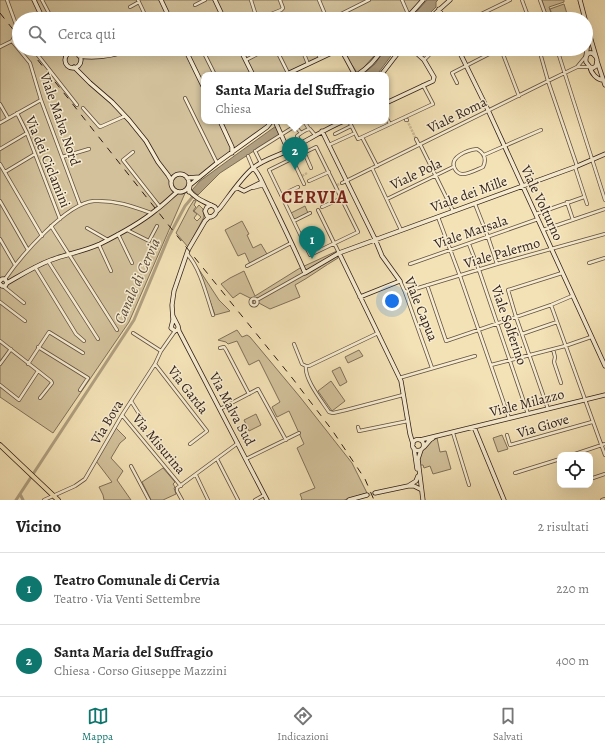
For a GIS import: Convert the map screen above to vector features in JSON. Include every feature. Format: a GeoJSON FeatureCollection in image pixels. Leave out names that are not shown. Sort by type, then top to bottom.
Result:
{"type":"FeatureCollection","features":[{"type":"Feature","properties":{"kind":"main road"},"geometry":{"type":"LineString","coordinates":[[0,445],[58,500]]}},
{"type":"Feature","properties":{"kind":"street"},"geometry":{"type":"LineString","coordinates":[[7,0],[12,14]]}},
{"type":"Feature","properties":{"kind":"street"},"geometry":{"type":"LineString","coordinates":[[34,0],[40,12]]}},
{"type":"Feature","properties":{"kind":"street"},"geometry":{"type":"LineString","coordinates":[[42,0],[48,12]]}},
{"type":"Feature","properties":{"kind":"street"},"geometry":{"type":"LineString","coordinates":[[161,0],[167,12]]}},
{"type":"Feature","properties":{"kind":"street"},"geometry":{"type":"LineString","coordinates":[[196,5],[205,0]]}},
{"type":"Feature","properties":{"kind":"street"},"geometry":{"type":"LineString","coordinates":[[215,0],[221,12]]}},
{"type":"Feature","properties":{"kind":"street"},"geometry":{"type":"LineString","coordinates":[[251,0],[257,12]]}},
{"type":"Feature","properties":{"kind":"street"},"geometry":{"type":"LineString","coordinates":[[276,12],[283,8],[280,0]]}},
{"type":"Feature","properties":{"kind":"street"},"geometry":{"type":"LineString","coordinates":[[318,0],[324,12]]}},
{"type":"Feature","properties":{"kind":"street"},"geometry":{"type":"LineString","coordinates":[[345,12],[370,0]]}},
{"type":"Feature","properties":{"kind":"street"},"geometry":{"type":"LineString","coordinates":[[402,0],[406,12]]}},
{"type":"Feature","properties":{"kind":"street"},"geometry":{"type":"LineString","coordinates":[[413,12],[424,0]]}},
{"type":"Feature","properties":{"kind":"street"},"geometry":{"type":"LineString","coordinates":[[436,12],[450,0]]}},
{"type":"Feature","properties":{"kind":"street"},"geometry":{"type":"LineString","coordinates":[[485,12],[510,0]]}},
{"type":"Feature","properties":{"kind":"street"},"geometry":{"type":"LineString","coordinates":[[522,0],[526,12]]}},
{"type":"Feature","properties":{"kind":"street"},"geometry":{"type":"LineString","coordinates":[[540,0],[544,12]]}},
{"type":"Feature","properties":{"kind":"street"},"geometry":{"type":"LineString","coordinates":[[580,0],[583,12]]}},
{"type":"Feature","properties":{"kind":"street"},"geometry":{"type":"LineString","coordinates":[[130,7],[138,1],[144,12]]}},
{"type":"Feature","properties":{"kind":"street"},"geometry":{"type":"LineString","coordinates":[[440,8],[441,12]]}},
{"type":"Feature","properties":{"kind":"street"},"geometry":{"type":"LineString","coordinates":[[0,47],[12,41]]}},
{"type":"Feature","properties":{"kind":"street"},"geometry":{"type":"LineString","coordinates":[[593,48],[605,85]]}},
{"type":"Feature","properties":{"kind":"street"},"geometry":{"type":"LineString","coordinates":[[590,67],[595,67],[597,64],[593,54]]}},
{"type":"Feature","properties":{"kind":"street","name":"Viale Malva Nord"},"geometry":{"type":"LineString","coordinates":[[24,56],[30,63],[40,100],[80,205]]}},
{"type":"Feature","properties":{"kind":"street"},"geometry":{"type":"LineString","coordinates":[[38,56],[77,105]]}},
{"type":"Feature","properties":{"kind":"street"},"geometry":{"type":"LineString","coordinates":[[66,56],[66,64],[70,67],[74,67],[112,102],[146,141],[158,162],[171,180],[171,186],[177,192]]}},
{"type":"Feature","properties":{"kind":"street"},"geometry":{"type":"LineString","coordinates":[[83,76],[79,63],[79,56],[91,58]]}},
{"type":"Feature","properties":{"kind":"street"},"geometry":{"type":"LineString","coordinates":[[74,67],[91,58],[103,56]]}},
{"type":"Feature","properties":{"kind":"street"},"geometry":{"type":"LineString","coordinates":[[191,56],[201,81]]}},
{"type":"Feature","properties":{"kind":"street"},"geometry":{"type":"LineString","coordinates":[[206,56],[214,72]]}},
{"type":"Feature","properties":{"kind":"street"},"geometry":{"type":"LineString","coordinates":[[244,56],[251,72]]}},
{"type":"Feature","properties":{"kind":"street"},"geometry":{"type":"LineString","coordinates":[[246,60],[254,56]]}},
{"type":"Feature","properties":{"kind":"street"},"geometry":{"type":"LineString","coordinates":[[279,56],[286,72]]}},
{"type":"Feature","properties":{"kind":"street"},"geometry":{"type":"LineString","coordinates":[[305,56],[308,64]]}},
{"type":"Feature","properties":{"kind":"street"},"geometry":{"type":"LineString","coordinates":[[291,72],[325,56]]}},
{"type":"Feature","properties":{"kind":"street"},"geometry":{"type":"LineString","coordinates":[[345,56],[355,72]]}},
{"type":"Feature","properties":{"kind":"street"},"geometry":{"type":"LineString","coordinates":[[360,72],[373,63],[378,56]]}},
{"type":"Feature","properties":{"kind":"street"},"geometry":{"type":"LineString","coordinates":[[383,72],[396,56]]}},
{"type":"Feature","properties":{"kind":"street"},"geometry":{"type":"LineString","coordinates":[[389,102],[433,81],[434,77],[424,60],[420,56]]}},
{"type":"Feature","properties":{"kind":"street"},"geometry":{"type":"LineString","coordinates":[[424,60],[428,56]]}},
{"type":"Feature","properties":{"kind":"street","name":"Viale Volturno"},"geometry":{"type":"LineString","coordinates":[[461,56],[488,110],[605,366]]}},
{"type":"Feature","properties":{"kind":"street"},"geometry":{"type":"LineString","coordinates":[[457,83],[452,73],[486,56]]}},
{"type":"Feature","properties":{"kind":"street"},"geometry":{"type":"LineString","coordinates":[[503,56],[519,96]]}},
{"type":"Feature","properties":{"kind":"street"},"geometry":{"type":"LineString","coordinates":[[541,56],[576,167],[586,204]]}},
{"type":"Feature","properties":{"kind":"street"},"geometry":{"type":"LineString","coordinates":[[559,56],[605,200]]}},
{"type":"Feature","properties":{"kind":"street"},"geometry":{"type":"LineString","coordinates":[[586,56],[586,62],[590,67],[591,72],[598,79],[603,80]]}},
{"type":"Feature","properties":{"kind":"street","name":"Viale Roma"},"geometry":{"type":"LineString","coordinates":[[342,183],[564,74],[577,67],[586,56]]}},
{"type":"Feature","properties":{"kind":"street","name":"Viale Roma"},"geometry":{"type":"LineString","coordinates":[[577,67],[590,67]]}},
{"type":"Feature","properties":{"kind":"street"},"geometry":{"type":"LineString","coordinates":[[336,134],[351,126],[358,140],[433,104],[423,86]]}},
{"type":"Feature","properties":{"kind":"street"},"geometry":{"type":"LineString","coordinates":[[185,98],[216,163]]}},
{"type":"Feature","properties":{"kind":"street"},"geometry":{"type":"LineString","coordinates":[[0,123],[40,100]]}},
{"type":"Feature","properties":{"kind":"street"},"geometry":{"type":"LineString","coordinates":[[0,104],[8,118]]}},
{"type":"Feature","properties":{"kind":"street"},"geometry":{"type":"LineString","coordinates":[[84,108],[100,127],[125,116]]}},
{"type":"Feature","properties":{"kind":"street","name":"Via dei Ciclamini"},"geometry":{"type":"LineString","coordinates":[[17,113],[35,154],[60,219]]}},
{"type":"Feature","properties":{"kind":"street"},"geometry":{"type":"LineString","coordinates":[[221,124],[232,147],[232,153]]}},
{"type":"Feature","properties":{"kind":"street"},"geometry":{"type":"LineString","coordinates":[[141,221],[177,192],[182,192],[188,188],[216,163],[239,148],[270,124]]}},
{"type":"Feature","properties":{"kind":"street"},"geometry":{"type":"LineString","coordinates":[[276,124],[304,184]]}},
{"type":"Feature","properties":{"kind":"street"},"geometry":{"type":"LineString","coordinates":[[306,124],[315,135]]}},
{"type":"Feature","properties":{"kind":"street"},"geometry":{"type":"LineString","coordinates":[[206,213],[207,206],[220,208],[253,168],[337,124]]}},
{"type":"Feature","properties":{"kind":"street"},"geometry":{"type":"LineString","coordinates":[[261,163],[256,151],[295,125],[301,134]]}},
{"type":"Feature","properties":{"kind":"street"},"geometry":{"type":"LineString","coordinates":[[301,144],[297,136],[309,129]]}},
{"type":"Feature","properties":{"kind":"street"},"geometry":{"type":"LineString","coordinates":[[484,155],[542,130]]}},
{"type":"Feature","properties":{"kind":"street","name":"Viale Capua"},"geometry":{"type":"LineString","coordinates":[[322,131],[382,256],[400,281],[432,368]]}},
{"type":"Feature","properties":{"kind":"street"},"geometry":{"type":"LineString","coordinates":[[0,149],[26,133]]}},
{"type":"Feature","properties":{"kind":"street"},"geometry":{"type":"LineString","coordinates":[[328,145],[353,134]]}},
{"type":"Feature","properties":{"kind":"street"},"geometry":{"type":"LineString","coordinates":[[362,137],[377,166]]}},
{"type":"Feature","properties":{"kind":"street"},"geometry":{"type":"LineString","coordinates":[[416,139],[453,211]]}},
{"type":"Feature","properties":{"kind":"street"},"geometry":{"type":"LineString","coordinates":[[232,147],[239,148]]}},
{"type":"Feature","properties":{"kind":"street"},"geometry":{"type":"LineString","coordinates":[[316,147],[358,232],[310,255],[269,170],[304,152],[316,147]]}},
{"type":"Feature","properties":{"kind":"street"},"geometry":{"type":"LineString","coordinates":[[62,157],[89,149]]}},
{"type":"Feature","properties":{"kind":"street"},"geometry":{"type":"LineString","coordinates":[[477,149],[484,155],[485,161],[483,167],[466,174],[456,172],[454,167],[455,158],[466,152],[477,149]]}},
{"type":"Feature","properties":{"kind":"street"},"geometry":{"type":"LineString","coordinates":[[134,152],[123,160],[159,207]]}},
{"type":"Feature","properties":{"kind":"street"},"geometry":{"type":"LineString","coordinates":[[304,152],[311,168]]}},
{"type":"Feature","properties":{"kind":"street"},"geometry":{"type":"LineString","coordinates":[[5,172],[35,154]]}},
{"type":"Feature","properties":{"kind":"street","name":"Viale dei Mille"},"geometry":{"type":"LineString","coordinates":[[305,273],[339,253],[576,167],[605,154]]}},
{"type":"Feature","properties":{"kind":"street"},"geometry":{"type":"LineString","coordinates":[[248,156],[292,242],[305,273],[258,300]]}},
{"type":"Feature","properties":{"kind":"street"},"geometry":{"type":"LineString","coordinates":[[0,164],[42,236]]}},
{"type":"Feature","properties":{"kind":"street","name":"Viale Pola"},"geometry":{"type":"LineString","coordinates":[[387,199],[454,167]]}},
{"type":"Feature","properties":{"kind":"street"},"geometry":{"type":"LineString","coordinates":[[372,168],[401,230]]}},
{"type":"Feature","properties":{"kind":"street"},"geometry":{"type":"LineString","coordinates":[[310,181],[329,172]]}},
{"type":"Feature","properties":{"kind":"street"},"geometry":{"type":"LineString","coordinates":[[168,175],[183,175],[187,178],[199,177]]}},
{"type":"Feature","properties":{"kind":"street"},"geometry":{"type":"LineString","coordinates":[[171,180],[175,176]]}},
{"type":"Feature","properties":{"kind":"street"},"geometry":{"type":"LineString","coordinates":[[188,188],[190,182],[199,177]]}},
{"type":"Feature","properties":{"kind":"street"},"geometry":{"type":"LineString","coordinates":[[187,178],[188,188],[198,199],[206,213],[212,217],[214,216],[214,208]]}},
{"type":"Feature","properties":{"kind":"street"},"geometry":{"type":"LineString","coordinates":[[240,182],[241,189]]}},
{"type":"Feature","properties":{"kind":"street"},"geometry":{"type":"LineString","coordinates":[[248,189],[262,182]]}},
{"type":"Feature","properties":{"kind":"street"},"geometry":{"type":"LineString","coordinates":[[235,188],[244,191],[264,186]]}},
{"type":"Feature","properties":{"kind":"street"},"geometry":{"type":"LineString","coordinates":[[281,195],[298,187]]}},
{"type":"Feature","properties":{"kind":"street"},"geometry":{"type":"LineString","coordinates":[[170,198],[173,189]]}},
{"type":"Feature","properties":{"kind":"street"},"geometry":{"type":"LineString","coordinates":[[536,214],[584,197]]}},
{"type":"Feature","properties":{"kind":"street"},"geometry":{"type":"LineString","coordinates":[[322,207],[342,198]]}},
{"type":"Feature","properties":{"kind":"street"},"geometry":{"type":"LineString","coordinates":[[198,199],[214,208]]}},
{"type":"Feature","properties":{"kind":"street"},"geometry":{"type":"LineString","coordinates":[[0,201],[28,250]]}},
{"type":"Feature","properties":{"kind":"street"},"geometry":{"type":"LineString","coordinates":[[3,280],[28,250],[51,226],[80,205],[93,201],[119,202],[152,213]]}},
{"type":"Feature","properties":{"kind":"street"},"geometry":{"type":"LineString","coordinates":[[567,202],[573,220]]}},
{"type":"Feature","properties":{"kind":"street"},"geometry":{"type":"LineString","coordinates":[[474,204],[488,237],[497,264]]}},
{"type":"Feature","properties":{"kind":"street"},"geometry":{"type":"LineString","coordinates":[[3,280],[48,261],[108,240],[141,221],[159,207]]}},
{"type":"Feature","properties":{"kind":"street"},"geometry":{"type":"LineString","coordinates":[[318,210],[400,378],[410,434],[414,444],[422,494]]}},
{"type":"Feature","properties":{"kind":"street"},"geometry":{"type":"LineString","coordinates":[[543,230],[605,210]]}},
{"type":"Feature","properties":{"kind":"street","name":"Via Malva Sud"},"geometry":{"type":"LineString","coordinates":[[206,213],[206,221],[187,254],[174,291],[172,305],[175,327],[220,409],[267,500]]}},
{"type":"Feature","properties":{"kind":"street"},"geometry":{"type":"LineString","coordinates":[[294,221],[310,213]]}},
{"type":"Feature","properties":{"kind":"street"},"geometry":{"type":"LineString","coordinates":[[438,217],[510,418]]}},
{"type":"Feature","properties":{"kind":"street","name":"Viale Marsala"},"geometry":{"type":"LineString","coordinates":[[410,264],[538,219]]}},
{"type":"Feature","properties":{"kind":"street"},"geometry":{"type":"LineString","coordinates":[[51,226],[116,330]]}},
{"type":"Feature","properties":{"kind":"street"},"geometry":{"type":"LineString","coordinates":[[127,230],[149,241],[157,226]]}},
{"type":"Feature","properties":{"kind":"street"},"geometry":{"type":"LineString","coordinates":[[87,228],[108,240]]}},
{"type":"Feature","properties":{"kind":"street"},"geometry":{"type":"LineString","coordinates":[[118,234],[132,262]]}},
{"type":"Feature","properties":{"kind":"street","name":"Viale Palermo"},"geometry":{"type":"LineString","coordinates":[[405,292],[497,264],[605,234]]}},
{"type":"Feature","properties":{"kind":"street"},"geometry":{"type":"LineString","coordinates":[[0,239],[15,265]]}},
{"type":"Feature","properties":{"kind":"street"},"geometry":{"type":"LineString","coordinates":[[247,266],[292,242]]}},
{"type":"Feature","properties":{"kind":"street"},"geometry":{"type":"LineString","coordinates":[[99,244],[112,271]]}},
{"type":"Feature","properties":{"kind":"street","name":"Viale Solferino"},"geometry":{"type":"LineString","coordinates":[[469,244],[528,414]]}},
{"type":"Feature","properties":{"kind":"street"},"geometry":{"type":"LineString","coordinates":[[187,254],[198,270],[213,315]]}},
{"type":"Feature","properties":{"kind":"street"},"geometry":{"type":"LineString","coordinates":[[589,263],[605,258]]}},
{"type":"Feature","properties":{"kind":"street"},"geometry":{"type":"LineString","coordinates":[[48,261],[98,339]]}},
{"type":"Feature","properties":{"kind":"street"},"geometry":{"type":"LineString","coordinates":[[35,267],[76,334],[84,341]]}},
{"type":"Feature","properties":{"kind":"street"},"geometry":{"type":"LineString","coordinates":[[548,409],[508,290],[562,273]]}},
{"type":"Feature","properties":{"kind":"street"},"geometry":{"type":"LineString","coordinates":[[1,285],[6,285],[3,280]]}},
{"type":"Feature","properties":{"kind":"street"},"geometry":{"type":"LineString","coordinates":[[360,297],[400,281]]}},
{"type":"Feature","properties":{"kind":"street"},"geometry":{"type":"LineString","coordinates":[[1,285],[24,303]]}},
{"type":"Feature","properties":{"kind":"street"},"geometry":{"type":"LineString","coordinates":[[427,286],[446,341],[551,305],[572,296]]}},
{"type":"Feature","properties":{"kind":"street"},"geometry":{"type":"LineString","coordinates":[[0,302],[25,321]]}},
{"type":"Feature","properties":{"kind":"street"},"geometry":{"type":"LineString","coordinates":[[551,305],[605,456]]}},
{"type":"Feature","properties":{"kind":"street"},"geometry":{"type":"LineString","coordinates":[[522,334],[557,322]]}},
{"type":"Feature","properties":{"kind":"street","name":"Via Bova"},"geometry":{"type":"LineString","coordinates":[[44,500],[75,486],[85,479],[122,414],[155,364],[175,327]]}},
{"type":"Feature","properties":{"kind":"street"},"geometry":{"type":"LineString","coordinates":[[28,364],[49,332],[83,353]]}},
{"type":"Feature","properties":{"kind":"street"},"geometry":{"type":"LineString","coordinates":[[133,333],[161,351]]}},
{"type":"Feature","properties":{"kind":"street"},"geometry":{"type":"LineString","coordinates":[[294,344],[302,364],[309,366],[378,333]]}},
{"type":"Feature","properties":{"kind":"street"},"geometry":{"type":"LineString","coordinates":[[491,365],[565,346],[591,337]]}},
{"type":"Feature","properties":{"kind":"street"},"geometry":{"type":"LineString","coordinates":[[0,341],[51,381],[52,383],[40,398]]}},
{"type":"Feature","properties":{"kind":"street"},"geometry":{"type":"LineString","coordinates":[[38,347],[88,378],[80,390]]}},
{"type":"Feature","properties":{"kind":"street"},"geometry":{"type":"LineString","coordinates":[[220,348],[224,347],[226,350],[249,394]]}},
{"type":"Feature","properties":{"kind":"street"},"geometry":{"type":"LineString","coordinates":[[0,364],[11,349]]}},
{"type":"Feature","properties":{"kind":"street"},"geometry":{"type":"LineString","coordinates":[[553,349],[555,357],[554,362],[561,383]]}},
{"type":"Feature","properties":{"kind":"street"},"geometry":{"type":"LineString","coordinates":[[400,378],[475,356]]}},
{"type":"Feature","properties":{"kind":"street","name":"Via Garda"},"geometry":{"type":"LineString","coordinates":[[155,364],[207,431],[190,444]]}},
{"type":"Feature","properties":{"kind":"street"},"geometry":{"type":"LineString","coordinates":[[306,366],[305,371],[314,390],[329,412],[333,413],[404,395]]}},
{"type":"Feature","properties":{"kind":"street"},"geometry":{"type":"LineString","coordinates":[[0,384],[18,400],[38,371]]}},
{"type":"Feature","properties":{"kind":"street"},"geometry":{"type":"LineString","coordinates":[[220,409],[258,389],[286,440]]}},
{"type":"Feature","properties":{"kind":"street","name":"Viale Milazzo"},"geometry":{"type":"LineString","coordinates":[[419,440],[605,395]]}},
{"type":"Feature","properties":{"kind":"street"},"geometry":{"type":"LineString","coordinates":[[131,401],[143,420]]}},
{"type":"Feature","properties":{"kind":"street","name":"Via Misurina"},"geometry":{"type":"LineString","coordinates":[[122,414],[181,486]]}},
{"type":"Feature","properties":{"kind":"street"},"geometry":{"type":"LineString","coordinates":[[358,427],[359,431],[408,422]]}},
{"type":"Feature","properties":{"kind":"street"},"geometry":{"type":"LineString","coordinates":[[408,422],[412,433],[424,444],[418,459],[419,480],[423,500]]}},
{"type":"Feature","properties":{"kind":"street","name":"Via Giove"},"geometry":{"type":"LineString","coordinates":[[507,435],[510,446],[592,422]]}},
{"type":"Feature","properties":{"kind":"street"},"geometry":{"type":"LineString","coordinates":[[474,427],[504,500]]}},
{"type":"Feature","properties":{"kind":"street"},"geometry":{"type":"LineString","coordinates":[[246,459],[299,433]]}},
{"type":"Feature","properties":{"kind":"street"},"geometry":{"type":"LineString","coordinates":[[453,433],[469,484]]}},
{"type":"Feature","properties":{"kind":"street","name":"Viale Milazzo"},"geometry":{"type":"LineString","coordinates":[[424,446],[430,440],[441,435]]}},
{"type":"Feature","properties":{"kind":"street"},"geometry":{"type":"LineString","coordinates":[[414,444],[415,441],[419,440]]}},
{"type":"Feature","properties":{"kind":"street"},"geometry":{"type":"LineString","coordinates":[[182,500],[177,488],[238,443]]}},
{"type":"Feature","properties":{"kind":"street"},"geometry":{"type":"LineString","coordinates":[[582,452],[605,444]]}},
{"type":"Feature","properties":{"kind":"street"},"geometry":{"type":"LineString","coordinates":[[414,448],[416,450],[421,450]]}},
{"type":"Feature","properties":{"kind":"street"},"geometry":{"type":"LineString","coordinates":[[217,459],[238,500]]}},
{"type":"Feature","properties":{"kind":"street"},"geometry":{"type":"LineString","coordinates":[[515,473],[557,460]]}},
{"type":"Feature","properties":{"kind":"street"},"geometry":{"type":"LineString","coordinates":[[131,466],[149,500]]}},
{"type":"Feature","properties":{"kind":"street"},"geometry":{"type":"LineString","coordinates":[[593,478],[605,474]]}},
{"type":"Feature","properties":{"kind":"street"},"geometry":{"type":"LineString","coordinates":[[196,475],[208,500]]}},
{"type":"Feature","properties":{"kind":"street"},"geometry":{"type":"LineString","coordinates":[[408,486],[419,480]]}},
{"type":"Feature","properties":{"kind":"street"},"geometry":{"type":"LineString","coordinates":[[414,486],[419,480]]}},
{"type":"Feature","properties":{"kind":"street"},"geometry":{"type":"LineString","coordinates":[[375,493],[408,486],[414,486],[420,489]]}},
{"type":"Feature","properties":{"kind":"street"},"geometry":{"type":"LineString","coordinates":[[255,500],[265,495]]}},
{"type":"Feature","properties":{"kind":"street"},"geometry":{"type":"LineString","coordinates":[[349,500],[367,495]]}},
{"type":"Feature","properties":{"kind":"shaded area"},"geometry":{"type":"Polygon","coordinates":[[[0,0],[422,0],[411,12],[12,12],[12,56],[325,56],[292,72],[201,72],[201,124],[269,124],[189,184],[129,322],[53,433],[0,397],[0,0]]]}},
{"type":"Feature","properties":{"kind":"shaded area"},"geometry":{"type":"Polygon","coordinates":[[[427,0],[438,0],[436,2],[436,7],[431,12],[416,12],[427,0]]]}},
{"type":"Feature","properties":{"kind":"shaded area"},"geometry":{"type":"Polygon","coordinates":[[[542,0],[564,0],[564,2],[549,7],[551,12],[546,12],[542,0]]]}},
{"type":"Feature","properties":{"kind":"shaded area"},"geometry":{"type":"Polygon","coordinates":[[[564,4],[566,12],[551,12],[550,9],[564,4]]]}},
{"type":"Feature","properties":{"kind":"shaded area"},"geometry":{"type":"Polygon","coordinates":[[[346,56],[374,56],[360,72],[357,72],[346,56]]]}},
{"type":"Feature","properties":{"kind":"shaded area"},"geometry":{"type":"Polygon","coordinates":[[[380,56],[391,56],[379,72],[366,72],[375,64],[380,56]]]}},
{"type":"Feature","properties":{"kind":"shaded area"},"geometry":{"type":"Polygon","coordinates":[[[276,126],[280,134],[220,173],[198,195],[192,190],[200,181],[276,126]]]}},
{"type":"Feature","properties":{"kind":"shaded area"},"geometry":{"type":"Polygon","coordinates":[[[194,200],[196,201],[194,205],[196,207],[193,211],[197,214],[194,218],[197,221],[201,217],[194,211],[199,205],[203,209],[204,217],[188,247],[176,233],[194,200]]]}},
{"type":"Feature","properties":{"kind":"shaded area"},"geometry":{"type":"Polygon","coordinates":[[[305,206],[308,213],[294,220],[291,213],[305,206]]]}},
{"type":"Feature","properties":{"kind":"shaded area"},"geometry":{"type":"Polygon","coordinates":[[[242,221],[249,234],[247,235],[253,248],[261,244],[267,254],[250,264],[245,253],[238,256],[225,230],[242,221]]]}},
{"type":"Feature","properties":{"kind":"shaded area"},"geometry":{"type":"Polygon","coordinates":[[[337,251],[338,258],[295,285],[300,297],[270,309],[257,302],[254,304],[254,300],[240,293],[233,298],[221,284],[244,271],[255,296],[300,268],[337,251]]]}},
{"type":"Feature","properties":{"kind":"shaded area"},"geometry":{"type":"Polygon","coordinates":[[[198,268],[219,300],[230,311],[215,315],[198,268]]]}},
{"type":"Feature","properties":{"kind":"shaded area"},"geometry":{"type":"Polygon","coordinates":[[[237,330],[242,337],[247,335],[250,337],[300,397],[352,463],[367,493],[344,500],[301,500],[300,494],[315,488],[297,448],[304,444],[289,411],[277,417],[272,407],[280,402],[259,360],[249,365],[237,341],[228,344],[218,340],[237,330]]]}},
{"type":"Feature","properties":{"kind":"shaded area"},"geometry":{"type":"Polygon","coordinates":[[[359,350],[363,356],[348,363],[345,357],[359,350]]]}},
{"type":"Feature","properties":{"kind":"shaded area"},"geometry":{"type":"Polygon","coordinates":[[[340,367],[347,382],[340,386],[332,371],[340,367]]]}},
{"type":"Feature","properties":{"kind":"shaded area"},"geometry":{"type":"Polygon","coordinates":[[[331,381],[345,401],[332,411],[318,391],[331,381]]]}},
{"type":"Feature","properties":{"kind":"shaded area"},"geometry":{"type":"Polygon","coordinates":[[[256,414],[261,425],[249,431],[244,420],[256,414]]]}},
{"type":"Feature","properties":{"kind":"shaded area"},"geometry":{"type":"Polygon","coordinates":[[[116,428],[126,438],[120,443],[111,458],[123,471],[117,480],[131,500],[104,500],[99,487],[112,482],[96,461],[116,428]]]}},
{"type":"Feature","properties":{"kind":"shaded area"},"geometry":{"type":"Polygon","coordinates":[[[502,435],[508,449],[498,452],[493,438],[502,435]]]}},
{"type":"Feature","properties":{"kind":"shaded area"},"geometry":{"type":"Polygon","coordinates":[[[437,438],[440,452],[446,451],[451,469],[433,474],[430,466],[424,468],[423,465],[420,465],[420,456],[427,445],[437,438]]]}},
{"type":"Feature","properties":{"kind":"shaded area"},"geometry":{"type":"Polygon","coordinates":[[[163,468],[175,482],[173,484],[176,494],[163,500],[151,500],[142,482],[163,468]]]}},
{"type":"Feature","properties":{"kind":"waterway","name":"Canale di Cervia"},"geometry":{"type":"LineString","coordinates":[[16,500],[134,320],[169,236],[185,206],[195,194]]}},
{"type":"Feature","properties":{"kind":"waterway","name":"Canale di Cervia"},"geometry":{"type":"LineString","coordinates":[[20,494],[23,500]]}},
{"type":"Feature","properties":{"kind":"tunnel"},"geometry":{"type":"LineString","coordinates":[[407,120],[416,139]]}},
{"type":"Feature","properties":{"kind":"tunnel"},"geometry":{"type":"LineString","coordinates":[[302,176],[307,173]]}},
{"type":"Feature","properties":{"kind":"tunnel"},"geometry":{"type":"LineString","coordinates":[[337,185],[342,183]]}},
{"type":"Feature","properties":{"kind":"tunnel"},"geometry":{"type":"LineString","coordinates":[[367,495],[375,493]]}},
{"type":"Feature","properties":{"kind":"railway"},"geometry":{"type":"LineString","coordinates":[[0,13],[12,28]]}},
{"type":"Feature","properties":{"kind":"railway"},"geometry":{"type":"LineString","coordinates":[[35,56],[293,379],[332,430],[365,479],[374,500]]}},
{"type":"Feature","properties":{"kind":"place","name":"Santa Maria del Suffragio"},"geometry":{"type":"Point","coordinates":[295,170]}},
{"type":"Feature","properties":{"kind":"place","name":"Teatro Comunale di Cervia"},"geometry":{"type":"Point","coordinates":[312,259]}},
{"type":"Feature","properties":{"kind":"district","name":"CERVIA"},"geometry":{"type":"Point","coordinates":[315,197]}}]}
